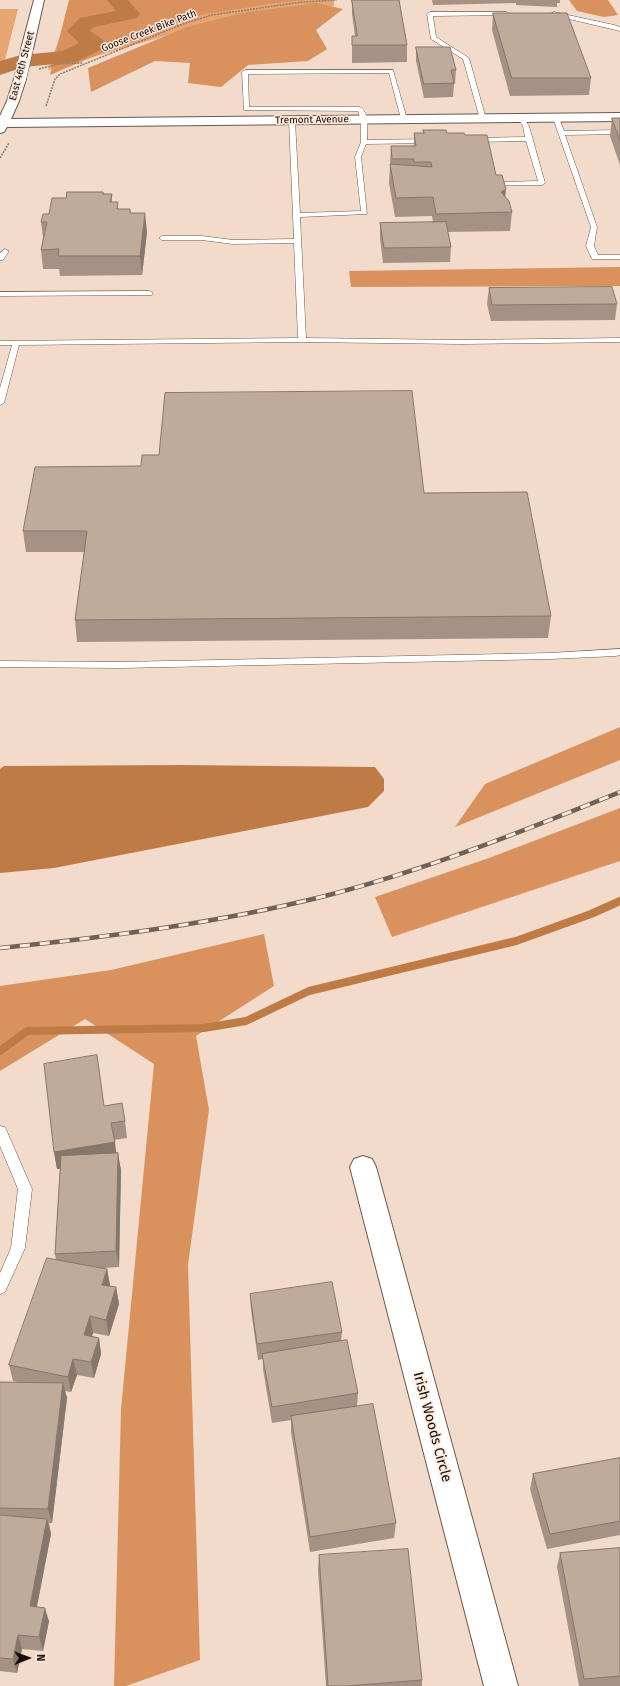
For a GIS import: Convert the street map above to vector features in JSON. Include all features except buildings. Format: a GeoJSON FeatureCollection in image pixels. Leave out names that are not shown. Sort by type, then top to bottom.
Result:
{"type":"FeatureCollection","features":[{"type":"Feature","properties":{"kind":"street","name":"East 46th Street"},"geometry":{"type":"LineString","coordinates":[[2,126],[20,79],[39,0]]}},
{"type":"Feature","properties":{"kind":"street","name":"Tremont Avenue"},"geometry":{"type":"LineString","coordinates":[[2,126],[27,123],[620,117]]}},
{"type":"Feature","properties":{"kind":"street","name":"Irish Woods Circle"},"geometry":{"type":"LineString","coordinates":[[363,1167],[501,1686]]}},
{"type":"Feature","properties":{"kind":"lane"},"geometry":{"type":"LineString","coordinates":[[546,14],[553,13],[620,29]]}},
{"type":"Feature","properties":{"kind":"lane"},"geometry":{"type":"LineString","coordinates":[[483,118],[466,58],[433,38],[430,14],[515,14]]}},
{"type":"Feature","properties":{"kind":"lane"},"geometry":{"type":"LineString","coordinates":[[296,215],[365,213],[358,157],[364,142],[364,120],[360,109],[246,109],[245,72],[392,71],[404,119]]}},
{"type":"Feature","properties":{"kind":"lane"},"geometry":{"type":"LineString","coordinates":[[503,184],[542,183],[526,126],[521,118]]}},
{"type":"Feature","properties":{"kind":"lane"},"geometry":{"type":"LineString","coordinates":[[556,118],[594,227],[590,246],[595,257],[620,257]]}},
{"type":"Feature","properties":{"kind":"lane"},"geometry":{"type":"LineString","coordinates":[[292,121],[302,340]]}},
{"type":"Feature","properties":{"kind":"lane"},"geometry":{"type":"LineString","coordinates":[[562,133],[620,132]]}},
{"type":"Feature","properties":{"kind":"lane"},"geometry":{"type":"LineString","coordinates":[[466,140],[529,139]]}},
{"type":"Feature","properties":{"kind":"lane"},"geometry":{"type":"LineString","coordinates":[[364,142],[435,141]]}},
{"type":"Feature","properties":{"kind":"lane"},"geometry":{"type":"LineString","coordinates":[[162,238],[202,238],[233,242],[298,241]]}},
{"type":"Feature","properties":{"kind":"lane"},"geometry":{"type":"LineString","coordinates":[[0,258],[5,251]]}},
{"type":"Feature","properties":{"kind":"lane"},"geometry":{"type":"LineString","coordinates":[[0,294],[149,293]]}},
{"type":"Feature","properties":{"kind":"lane"},"geometry":{"type":"LineString","coordinates":[[0,343],[302,340],[462,342],[620,340]]}},
{"type":"Feature","properties":{"kind":"lane"},"geometry":{"type":"LineString","coordinates":[[0,403],[16,343]]}},
{"type":"Feature","properties":{"kind":"lane"},"geometry":{"type":"LineString","coordinates":[[0,664],[136,664],[550,656],[620,652]]}},
{"type":"Feature","properties":{"kind":"lane"},"geometry":{"type":"LineString","coordinates":[[0,1131],[25,1189],[18,1248],[0,1288]]}},
{"type":"Feature","properties":{"kind":"path","name":"Goose Creek Bike Path"},"geometry":{"type":"LineString","coordinates":[[27,123],[47,105],[55,79],[65,71],[86,62],[183,24],[212,15],[302,2],[337,0]]}},
{"type":"Feature","properties":{"kind":"path","name":"Goose Creek Bike Path"},"geometry":{"type":"LineString","coordinates":[[36,70],[58,64],[86,62]]}},
{"type":"Feature","properties":{"kind":"shaded area"},"geometry":{"type":"Polygon","coordinates":[[[69,0],[305,0],[275,3],[201,15],[151,32],[50,75],[69,0]]]}},
{"type":"Feature","properties":{"kind":"shaded area"},"geometry":{"type":"Polygon","coordinates":[[[225,0],[334,0],[334,6],[217,21],[48,70],[60,36],[225,0]]]}},
{"type":"Feature","properties":{"kind":"shaded area"},"geometry":{"type":"Polygon","coordinates":[[[569,0],[608,0],[618,15],[604,17],[577,11],[569,0]]]}},
{"type":"Feature","properties":{"kind":"shaded area"},"geometry":{"type":"Polygon","coordinates":[[[316,3],[343,9],[316,30],[327,49],[308,61],[248,65],[221,87],[188,83],[190,63],[155,61],[91,92],[88,68],[187,27],[242,13],[316,3]]]}},
{"type":"Feature","properties":{"kind":"shaded area"},"geometry":{"type":"Polygon","coordinates":[[[0,9],[18,9],[0,75],[0,9]]]}},
{"type":"Feature","properties":{"kind":"shaded area"},"geometry":{"type":"Polygon","coordinates":[[[620,267],[620,286],[351,287],[349,271],[620,267]]]}},
{"type":"Feature","properties":{"kind":"shaded area"},"geometry":{"type":"Polygon","coordinates":[[[620,727],[620,760],[455,827],[485,784],[620,727]]]}},
{"type":"Feature","properties":{"kind":"shaded area"},"geometry":{"type":"Polygon","coordinates":[[[182,765],[375,767],[384,779],[384,791],[368,807],[54,868],[0,873],[0,769],[4,766],[182,765]]]}},
{"type":"Feature","properties":{"kind":"shaded area"},"geometry":{"type":"Polygon","coordinates":[[[620,808],[620,861],[392,937],[375,897],[489,858],[620,808]]]}},
{"type":"Feature","properties":{"kind":"shaded area"},"geometry":{"type":"Polygon","coordinates":[[[264,934],[274,986],[196,1036],[209,1110],[188,1265],[200,1660],[126,1686],[114,1686],[121,1409],[154,1064],[85,1019],[0,1071],[0,986],[111,970],[264,934]]]}},
{"type":"Feature","properties":{"kind":"waterway"},"geometry":{"type":"LineString","coordinates":[[0,68],[21,61],[68,57],[94,44],[77,31],[87,22],[130,14],[117,0]]}},
{"type":"Feature","properties":{"kind":"waterway"},"geometry":{"type":"LineString","coordinates":[[0,1051],[27,1031],[204,1028],[246,1021],[309,991],[516,941],[591,914],[620,901]]}},
{"type":"Feature","properties":{"kind":"railway"},"geometry":{"type":"LineString","coordinates":[[0,948],[163,928],[285,906],[325,896],[363,886],[474,849],[620,792]]}}]}
